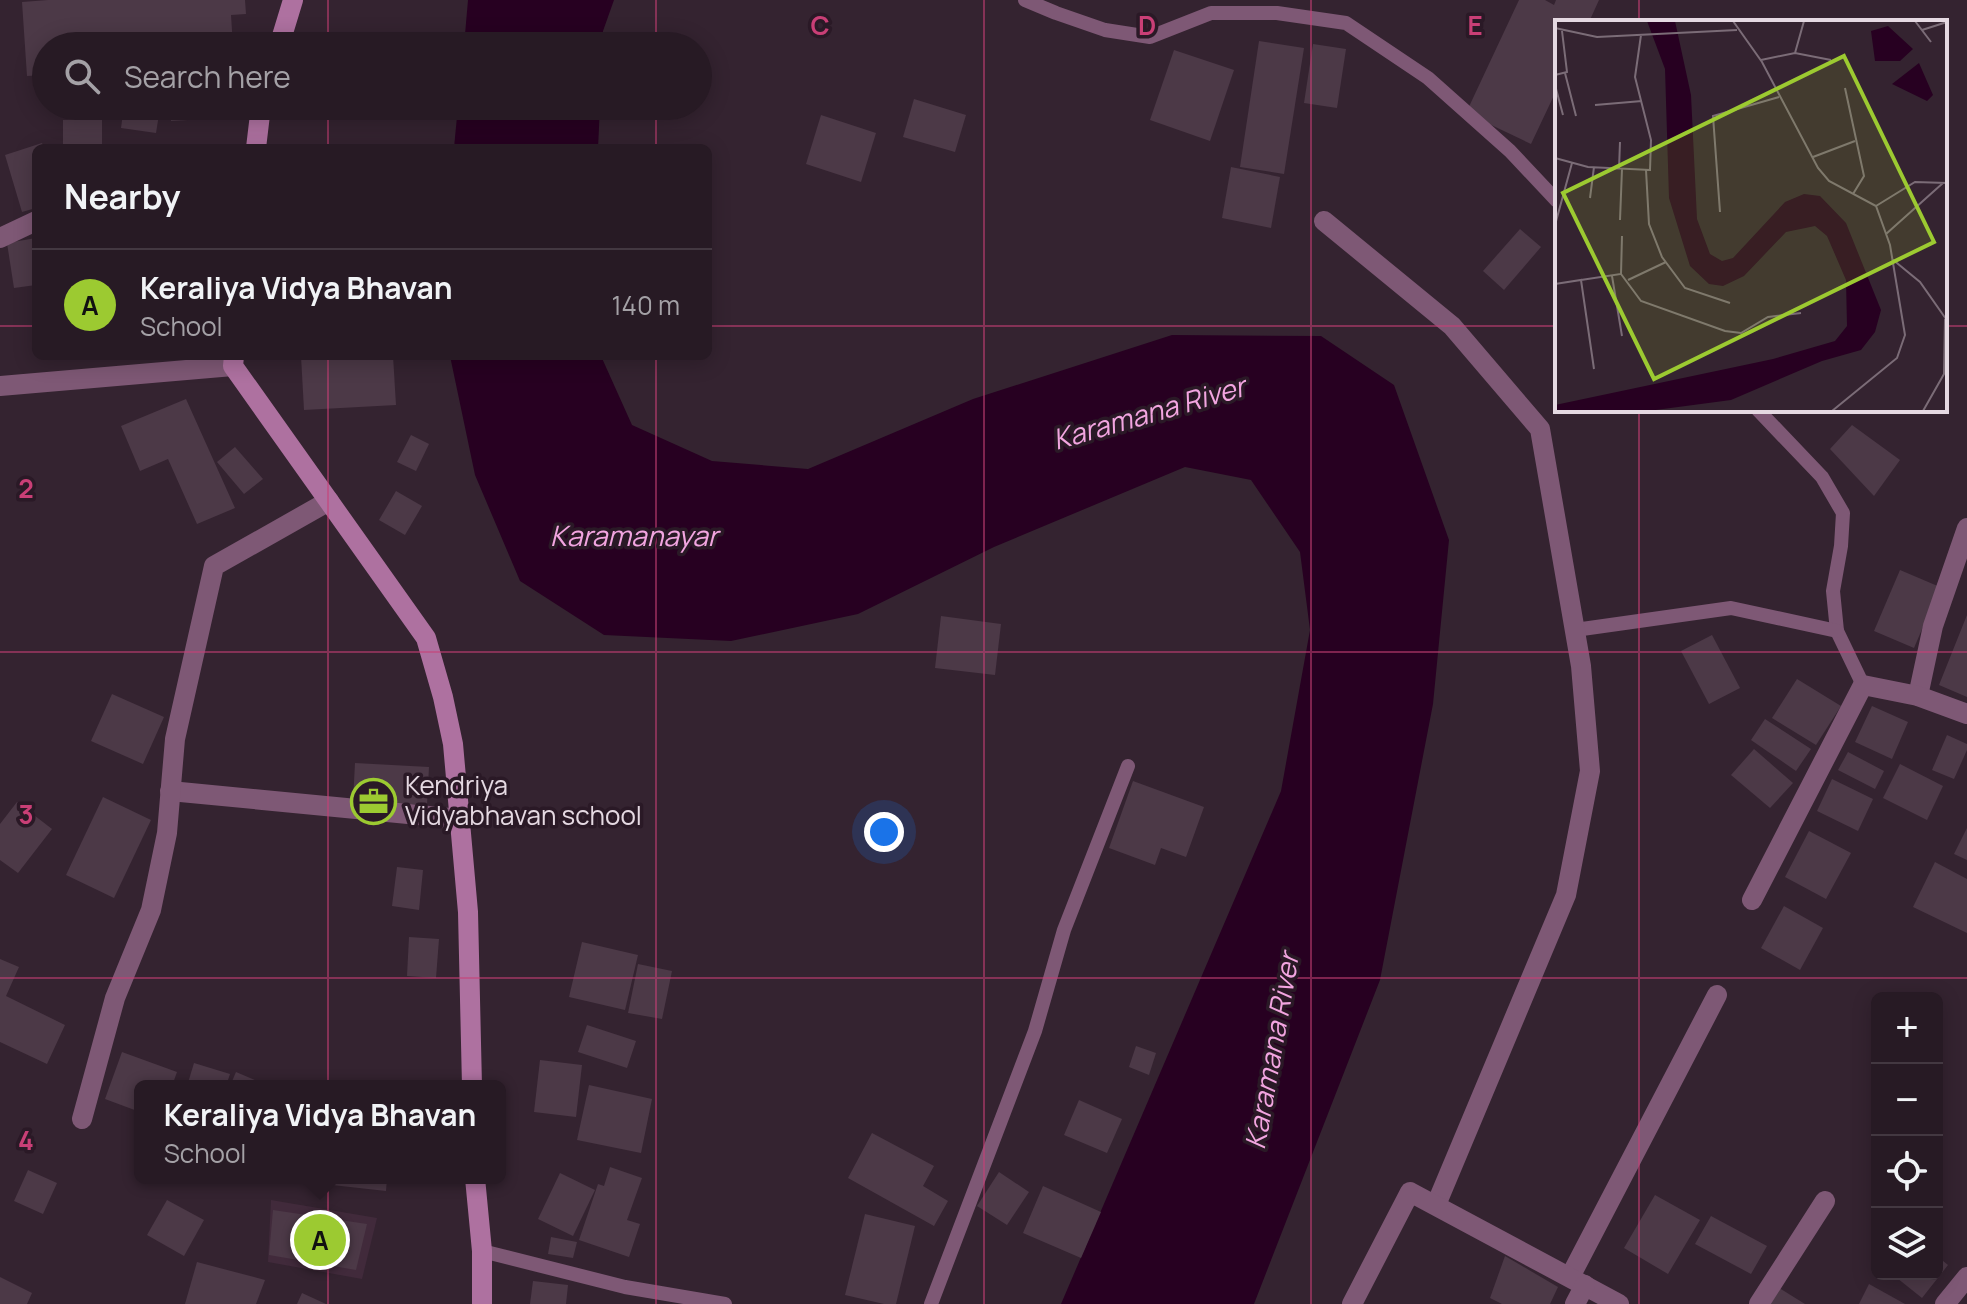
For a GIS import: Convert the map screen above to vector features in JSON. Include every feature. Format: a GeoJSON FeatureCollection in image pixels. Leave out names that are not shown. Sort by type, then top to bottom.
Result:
{"type":"FeatureCollection","features":[{"type":"Feature","properties":{"kind":"main road"},"geometry":{"type":"LineString","coordinates":[[278,0],[290,10],[283,32]]}},
{"type":"Feature","properties":{"kind":"main road"},"geometry":{"type":"LineString","coordinates":[[256,144],[259,120]]}},
{"type":"Feature","properties":{"kind":"main road"},"geometry":{"type":"LineString","coordinates":[[234,361],[426,638],[453,744],[468,912],[472,1080]]}},
{"type":"Feature","properties":{"kind":"main road"},"geometry":{"type":"LineString","coordinates":[[476,1184],[482,1251],[482,1304]]}},
{"type":"Feature","properties":{"kind":"street"},"geometry":{"type":"LineString","coordinates":[[1324,221],[1452,326],[1540,429],[1581,666],[1590,771],[1566,895],[1436,1205]]}},
{"type":"Feature","properties":{"kind":"street"},"geometry":{"type":"LineString","coordinates":[[0,238],[32,223]]}},
{"type":"Feature","properties":{"kind":"street"},"geometry":{"type":"LineString","coordinates":[[0,386],[234,361]]}},
{"type":"Feature","properties":{"kind":"street"},"geometry":{"type":"LineString","coordinates":[[82,1119],[115,998],[151,910],[167,833],[175,739],[214,566],[329,501]]}},
{"type":"Feature","properties":{"kind":"street"},"geometry":{"type":"LineString","coordinates":[[1918,696],[1933,626],[1967,528]]}},
{"type":"Feature","properties":{"kind":"street"},"geometry":{"type":"LineString","coordinates":[[1752,900],[1863,685],[1918,696],[1967,714]]}},
{"type":"Feature","properties":{"kind":"street"},"geometry":{"type":"LineString","coordinates":[[170,791],[460,819]]}},
{"type":"Feature","properties":{"kind":"street"},"geometry":{"type":"LineString","coordinates":[[1575,1304],[1578,1281],[1717,995]]}},
{"type":"Feature","properties":{"kind":"street"},"geometry":{"type":"LineString","coordinates":[[1352,1304],[1410,1192],[1619,1304]]}},
{"type":"Feature","properties":{"kind":"street"},"geometry":{"type":"LineString","coordinates":[[1759,1304],[1825,1201]]}},
{"type":"Feature","properties":{"kind":"street"},"geometry":{"type":"LineString","coordinates":[[1954,1301],[1967,1277]]}},
{"type":"Feature","properties":{"kind":"lane"},"geometry":{"type":"LineString","coordinates":[[1025,0],[1105,30],[1150,37],[1211,13],[1277,13],[1346,23],[1428,78],[1510,151],[1555,199]]}},
{"type":"Feature","properties":{"kind":"lane"},"geometry":{"type":"LineString","coordinates":[[1760,412],[1822,477],[1843,513],[1833,591],[1837,631],[1863,685]]}},
{"type":"Feature","properties":{"kind":"lane"},"geometry":{"type":"LineString","coordinates":[[1575,630],[1731,608],[1837,631]]}},
{"type":"Feature","properties":{"kind":"lane"},"geometry":{"type":"LineString","coordinates":[[931,1304],[1035,1031],[1064,930],[1128,766]]}},
{"type":"Feature","properties":{"kind":"lane"},"geometry":{"type":"LineString","coordinates":[[482,1251],[625,1287],[725,1304]]}},
{"type":"Feature","properties":{"kind":"shaded area"},"geometry":{"type":"Polygon","coordinates":[[[271,1200],[377,1218],[362,1279],[268,1262],[271,1200]]]}},
{"type":"Feature","properties":{"kind":"water"},"geometry":{"type":"Polygon","coordinates":[[[468,0],[614,0],[603,32],[465,32],[468,0]]]}},
{"type":"Feature","properties":{"kind":"water"},"geometry":{"type":"Polygon","coordinates":[[[457,120],[599,120],[598,144],[454,144],[457,120]]]}},
{"type":"Feature","properties":{"kind":"water","name":"Karamanayar"},"geometry":{"type":"Polygon","coordinates":[[[1172,335],[1321,336],[1394,385],[1449,540],[1433,704],[1380,980],[1254,1304],[1061,1304],[1281,791],[1310,630],[1300,552],[1251,480],[1185,467],[994,547],[858,614],[731,641],[604,635],[520,581],[475,475],[451,360],[603,360],[632,425],[712,461],[808,469],[973,399],[1172,335]]]}},
{"type":"Feature","properties":{"kind":"building"},"geometry":{"type":"Polygon","coordinates":[[[245,0],[246,14],[231,15],[232,32],[32,32],[32,76],[27,76],[22,2],[245,0]]]}},
{"type":"Feature","properties":{"kind":"building"},"geometry":{"type":"Polygon","coordinates":[[[1519,0],[1545,0],[1554,5],[1556,0],[1599,0],[1590,20],[1555,20],[1555,93],[1531,144],[1466,113],[1519,0]]]}},
{"type":"Feature","properties":{"kind":"building"},"geometry":{"type":"Polygon","coordinates":[[[1259,41],[1304,48],[1284,174],[1240,167],[1259,41]]]}},
{"type":"Feature","properties":{"kind":"building"},"geometry":{"type":"Polygon","coordinates":[[[1313,44],[1346,49],[1337,108],[1304,103],[1313,44]]]}},
{"type":"Feature","properties":{"kind":"building"},"geometry":{"type":"Polygon","coordinates":[[[1174,50],[1234,70],[1210,141],[1150,120],[1174,50]]]}},
{"type":"Feature","properties":{"kind":"building"},"geometry":{"type":"Polygon","coordinates":[[[914,99],[966,115],[955,152],[903,137],[914,99]]]}},
{"type":"Feature","properties":{"kind":"building"},"geometry":{"type":"Polygon","coordinates":[[[821,115],[876,133],[861,182],[806,164],[821,115]]]}},
{"type":"Feature","properties":{"kind":"building"},"geometry":{"type":"Polygon","coordinates":[[[63,120],[102,120],[102,144],[63,144],[63,120]]]}},
{"type":"Feature","properties":{"kind":"building"},"geometry":{"type":"Polygon","coordinates":[[[122,120],[158,120],[156,133],[121,128],[122,120]]]}},
{"type":"Feature","properties":{"kind":"building"},"geometry":{"type":"Polygon","coordinates":[[[32,146],[32,209],[22,212],[5,155],[32,146]]]}},
{"type":"Feature","properties":{"kind":"building"},"geometry":{"type":"Polygon","coordinates":[[[1231,167],[1280,177],[1271,228],[1222,218],[1231,167]]]}},
{"type":"Feature","properties":{"kind":"building"},"geometry":{"type":"Polygon","coordinates":[[[1520,229],[1541,247],[1504,290],[1483,271],[1520,229]]]}},
{"type":"Feature","properties":{"kind":"building"},"geometry":{"type":"Polygon","coordinates":[[[32,239],[32,286],[14,288],[7,243],[32,239]]]}},
{"type":"Feature","properties":{"kind":"building"},"geometry":{"type":"Polygon","coordinates":[[[301,360],[393,360],[396,405],[304,410],[301,360]]]}},
{"type":"Feature","properties":{"kind":"building"},"geometry":{"type":"Polygon","coordinates":[[[186,399],[235,508],[197,524],[168,459],[140,471],[121,426],[186,399]]]}},
{"type":"Feature","properties":{"kind":"building"},"geometry":{"type":"Polygon","coordinates":[[[1852,425],[1900,460],[1874,496],[1830,449],[1852,425]]]}},
{"type":"Feature","properties":{"kind":"building"},"geometry":{"type":"Polygon","coordinates":[[[411,435],[429,444],[416,471],[397,462],[411,435]]]}},
{"type":"Feature","properties":{"kind":"building"},"geometry":{"type":"Polygon","coordinates":[[[235,447],[263,479],[244,494],[217,462],[235,447]]]}},
{"type":"Feature","properties":{"kind":"building"},"geometry":{"type":"Polygon","coordinates":[[[396,491],[422,506],[405,535],[379,520],[396,491]]]}},
{"type":"Feature","properties":{"kind":"building"},"geometry":{"type":"Polygon","coordinates":[[[1900,570],[1940,587],[1914,648],[1874,631],[1900,570]]]}},
{"type":"Feature","properties":{"kind":"building"},"geometry":{"type":"Polygon","coordinates":[[[1967,615],[1967,697],[1939,685],[1967,615]]]}},
{"type":"Feature","properties":{"kind":"building"},"geometry":{"type":"Polygon","coordinates":[[[941,616],[1001,624],[995,675],[935,668],[941,616]]]}},
{"type":"Feature","properties":{"kind":"building"},"geometry":{"type":"Polygon","coordinates":[[[1712,635],[1740,688],[1709,704],[1681,651],[1712,635]]]}},
{"type":"Feature","properties":{"kind":"building"},"geometry":{"type":"Polygon","coordinates":[[[1797,679],[1841,706],[1816,745],[1772,718],[1797,679]]]}},
{"type":"Feature","properties":{"kind":"building"},"geometry":{"type":"Polygon","coordinates":[[[112,694],[164,717],[143,764],[91,741],[112,694]]]}},
{"type":"Feature","properties":{"kind":"building"},"geometry":{"type":"Polygon","coordinates":[[[1872,706],[1908,722],[1892,759],[1855,742],[1872,706]]]}},
{"type":"Feature","properties":{"kind":"building"},"geometry":{"type":"Polygon","coordinates":[[[1765,719],[1811,749],[1796,771],[1751,740],[1765,719]]]}},
{"type":"Feature","properties":{"kind":"building"},"geometry":{"type":"Polygon","coordinates":[[[1947,735],[1967,744],[1954,779],[1932,770],[1947,735]]]}},
{"type":"Feature","properties":{"kind":"building"},"geometry":{"type":"Polygon","coordinates":[[[1754,749],[1793,783],[1770,808],[1731,775],[1754,749]]]}},
{"type":"Feature","properties":{"kind":"building"},"geometry":{"type":"Polygon","coordinates":[[[1848,752],[1884,771],[1875,789],[1838,770],[1848,752]]]}},
{"type":"Feature","properties":{"kind":"building"},"geometry":{"type":"Polygon","coordinates":[[[355,763],[429,767],[427,805],[353,801],[355,763]]]}},
{"type":"Feature","properties":{"kind":"building"},"geometry":{"type":"Polygon","coordinates":[[[1900,764],[1943,786],[1927,820],[1883,798],[1900,764]]]}},
{"type":"Feature","properties":{"kind":"building"},"geometry":{"type":"Polygon","coordinates":[[[1832,779],[1873,799],[1858,831],[1817,811],[1832,779]]]}},
{"type":"Feature","properties":{"kind":"building"},"geometry":{"type":"Polygon","coordinates":[[[1133,781],[1204,807],[1186,857],[1161,848],[1155,865],[1109,848],[1133,781]]]}},
{"type":"Feature","properties":{"kind":"building"},"geometry":{"type":"Polygon","coordinates":[[[103,797],[151,820],[114,898],[66,875],[103,797]]]}},
{"type":"Feature","properties":{"kind":"building"},"geometry":{"type":"Polygon","coordinates":[[[17,802],[52,829],[18,873],[0,860],[0,824],[17,802]]]}},
{"type":"Feature","properties":{"kind":"building"},"geometry":{"type":"Polygon","coordinates":[[[1967,828],[1967,860],[1954,854],[1967,828]]]}},
{"type":"Feature","properties":{"kind":"building"},"geometry":{"type":"Polygon","coordinates":[[[1809,831],[1851,853],[1826,899],[1785,877],[1809,831]]]}},
{"type":"Feature","properties":{"kind":"building"},"geometry":{"type":"Polygon","coordinates":[[[1935,862],[1967,879],[1967,933],[1913,907],[1935,862]]]}},
{"type":"Feature","properties":{"kind":"building"},"geometry":{"type":"Polygon","coordinates":[[[397,867],[423,870],[419,910],[392,906],[397,867]]]}},
{"type":"Feature","properties":{"kind":"building"},"geometry":{"type":"Polygon","coordinates":[[[1784,906],[1823,928],[1800,970],[1761,948],[1784,906]]]}},
{"type":"Feature","properties":{"kind":"building"},"geometry":{"type":"Polygon","coordinates":[[[409,937],[439,939],[436,978],[407,976],[409,937]]]}},
{"type":"Feature","properties":{"kind":"building"},"geometry":{"type":"Polygon","coordinates":[[[582,942],[638,955],[625,1010],[569,997],[582,942]]]}},
{"type":"Feature","properties":{"kind":"building"},"geometry":{"type":"Polygon","coordinates":[[[0,959],[19,967],[6,996],[65,1025],[47,1064],[0,1042],[0,959]]]}},
{"type":"Feature","properties":{"kind":"building"},"geometry":{"type":"Polygon","coordinates":[[[638,964],[672,971],[662,1019],[628,1013],[638,964]]]}},
{"type":"Feature","properties":{"kind":"building"},"geometry":{"type":"Polygon","coordinates":[[[587,1025],[636,1041],[627,1068],[578,1052],[587,1025]]]}},
{"type":"Feature","properties":{"kind":"building"},"geometry":{"type":"Polygon","coordinates":[[[1136,1046],[1156,1053],[1149,1075],[1129,1067],[1136,1046]]]}},
{"type":"Feature","properties":{"kind":"building"},"geometry":{"type":"Polygon","coordinates":[[[122,1052],[177,1072],[174,1080],[134,1080],[134,1110],[105,1099],[122,1052]]]}},
{"type":"Feature","properties":{"kind":"building"},"geometry":{"type":"Polygon","coordinates":[[[540,1060],[582,1065],[576,1117],[534,1112],[540,1060]]]}},
{"type":"Feature","properties":{"kind":"building"},"geometry":{"type":"Polygon","coordinates":[[[194,1063],[230,1074],[228,1080],[189,1080],[194,1063]]]}},
{"type":"Feature","properties":{"kind":"building"},"geometry":{"type":"Polygon","coordinates":[[[236,1072],[255,1080],[233,1080],[236,1072]]]}},
{"type":"Feature","properties":{"kind":"building"},"geometry":{"type":"Polygon","coordinates":[[[589,1085],[652,1099],[641,1153],[577,1140],[589,1085]]]}},
{"type":"Feature","properties":{"kind":"building"},"geometry":{"type":"Polygon","coordinates":[[[1079,1100],[1122,1119],[1107,1153],[1064,1135],[1079,1100]]]}},
{"type":"Feature","properties":{"kind":"building"},"geometry":{"type":"Polygon","coordinates":[[[872,1133],[934,1166],[923,1186],[948,1201],[934,1226],[848,1178],[872,1133]]]}},
{"type":"Feature","properties":{"kind":"building"},"geometry":{"type":"Polygon","coordinates":[[[610,1167],[642,1178],[627,1220],[640,1224],[629,1257],[579,1240],[598,1184],[604,1186],[610,1167]]]}},
{"type":"Feature","properties":{"kind":"building"},"geometry":{"type":"Polygon","coordinates":[[[28,1170],[57,1183],[43,1214],[14,1201],[28,1170]]]}},
{"type":"Feature","properties":{"kind":"building"},"geometry":{"type":"Polygon","coordinates":[[[999,1172],[1029,1192],[1007,1225],[977,1206],[999,1172]]]}},
{"type":"Feature","properties":{"kind":"building"},"geometry":{"type":"Polygon","coordinates":[[[560,1173],[595,1190],[573,1236],[538,1219],[560,1173]]]}},
{"type":"Feature","properties":{"kind":"building"},"geometry":{"type":"Polygon","coordinates":[[[332,1184],[387,1184],[386,1191],[332,1184]]]}},
{"type":"Feature","properties":{"kind":"building"},"geometry":{"type":"Polygon","coordinates":[[[1043,1186],[1101,1212],[1081,1258],[1023,1233],[1043,1186]]]}},
{"type":"Feature","properties":{"kind":"building"},"geometry":{"type":"Polygon","coordinates":[[[1655,1195],[1700,1220],[1668,1274],[1624,1248],[1655,1195]]]}},
{"type":"Feature","properties":{"kind":"building"},"geometry":{"type":"Polygon","coordinates":[[[167,1200],[204,1220],[184,1256],[147,1235],[167,1200]]]}},
{"type":"Feature","properties":{"kind":"building"},"geometry":{"type":"Polygon","coordinates":[[[273,1210],[367,1224],[356,1270],[269,1255],[273,1210]]]}},
{"type":"Feature","properties":{"kind":"building"},"geometry":{"type":"Polygon","coordinates":[[[865,1214],[915,1226],[896,1304],[845,1295],[865,1214]]]}},
{"type":"Feature","properties":{"kind":"building"},"geometry":{"type":"Polygon","coordinates":[[[1711,1216],[1767,1246],[1751,1274],[1695,1244],[1711,1216]]]}},
{"type":"Feature","properties":{"kind":"building"},"geometry":{"type":"Polygon","coordinates":[[[551,1237],[577,1242],[573,1258],[548,1254],[551,1237]]]}},
{"type":"Feature","properties":{"kind":"building"},"geometry":{"type":"Polygon","coordinates":[[[1505,1256],[1558,1287],[1550,1304],[1502,1304],[1490,1298],[1505,1256]]]}},
{"type":"Feature","properties":{"kind":"building"},"geometry":{"type":"Polygon","coordinates":[[[197,1262],[265,1280],[256,1304],[185,1304],[197,1262]]]}},
{"type":"Feature","properties":{"kind":"building"},"geometry":{"type":"Polygon","coordinates":[[[0,1277],[32,1293],[27,1304],[0,1304],[0,1277]]]}},
{"type":"Feature","properties":{"kind":"building"},"geometry":{"type":"Polygon","coordinates":[[[1900,1280],[1936,1280],[1922,1298],[1900,1280]]]}},
{"type":"Feature","properties":{"kind":"building"},"geometry":{"type":"Polygon","coordinates":[[[533,1281],[568,1285],[566,1304],[530,1304],[533,1281]]]}},
{"type":"Feature","properties":{"kind":"building"},"geometry":{"type":"Polygon","coordinates":[[[1869,1284],[1905,1304],[1859,1304],[1869,1284]]]}},
{"type":"Feature","properties":{"kind":"building"},"geometry":{"type":"Polygon","coordinates":[[[1776,1286],[1805,1304],[1768,1304],[1776,1286]]]}},
{"type":"Feature","properties":{"kind":"building"},"geometry":{"type":"Polygon","coordinates":[[[302,1293],[326,1304],[297,1304],[302,1293]]]}},
{"type":"Feature","properties":{"kind":"place","name":"Kendriya Vidyabhavan school"},"geometry":{"type":"Point","coordinates":[374,801]}},
{"type":"Feature","properties":{"kind":"place","name":"Keraliya Vidya Bhavan"},"geometry":{"type":"Point","coordinates":[320,1240]}},
{"type":"Feature","properties":{"kind":"water label","name":"Karamana River"},"geometry":{"type":"Point","coordinates":[1149,413]}},
{"type":"Feature","properties":{"kind":"water label","name":"Karamana River"},"geometry":{"type":"Point","coordinates":[1272,1051]}}]}
